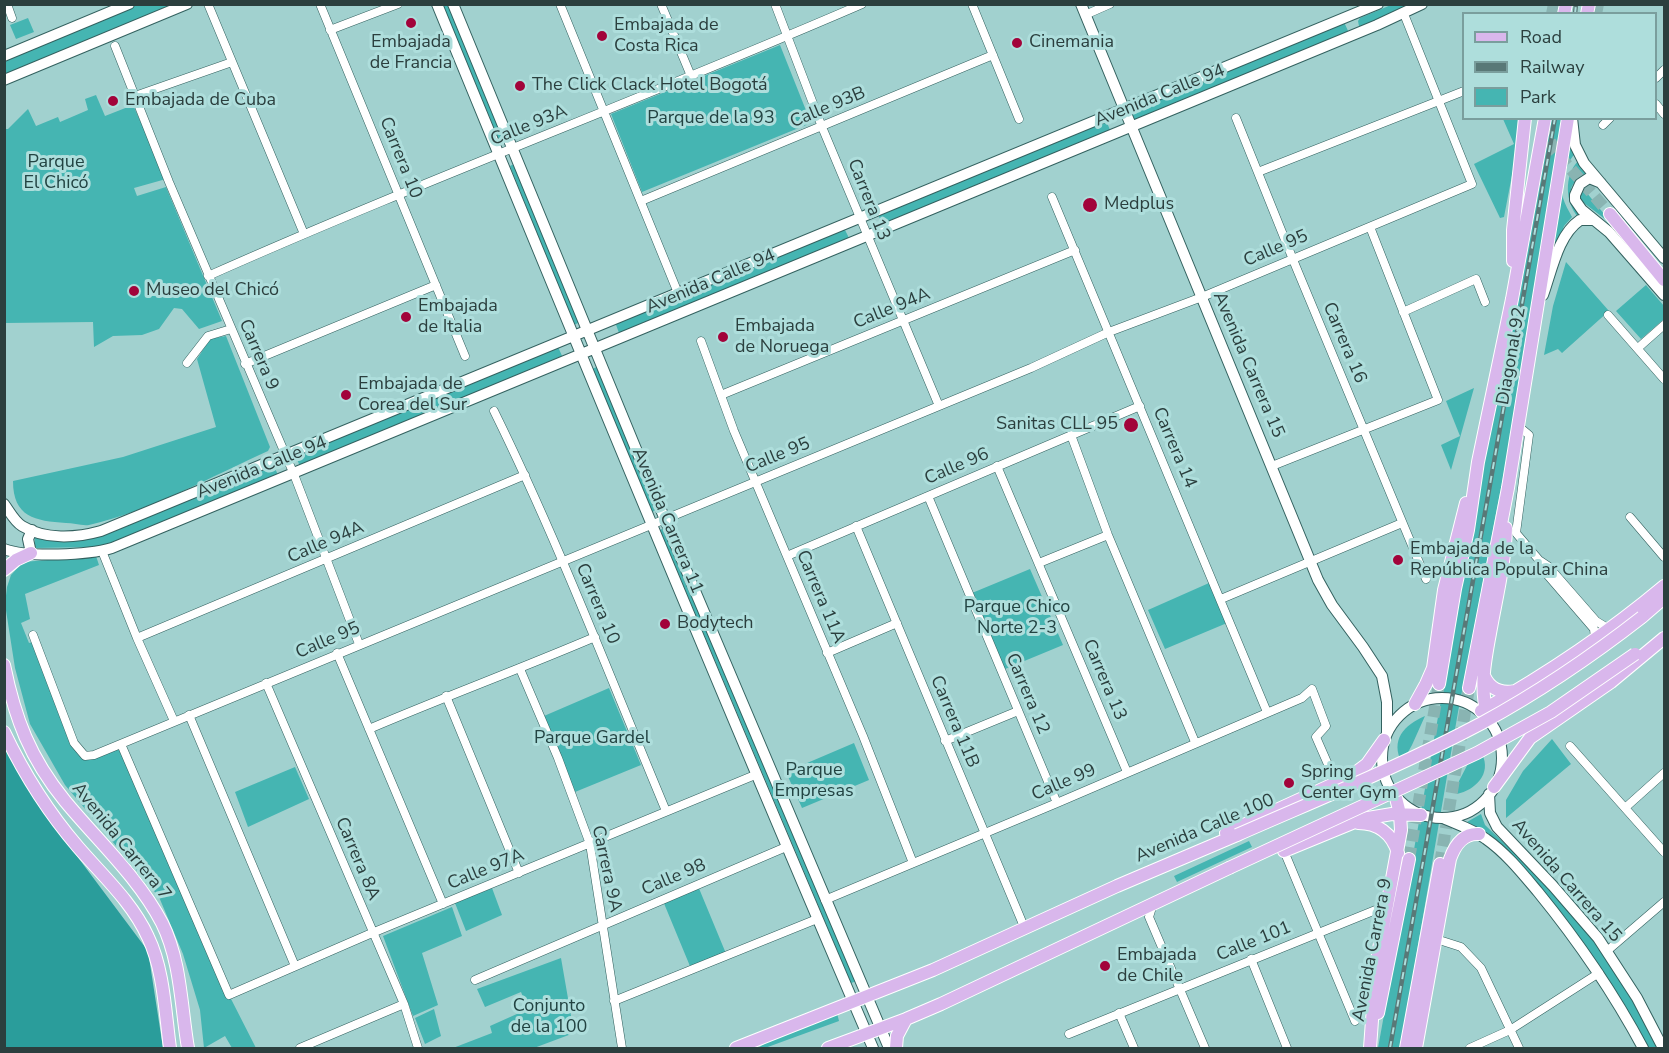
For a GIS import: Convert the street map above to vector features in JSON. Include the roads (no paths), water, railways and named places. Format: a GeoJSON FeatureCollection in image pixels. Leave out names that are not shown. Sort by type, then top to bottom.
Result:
{"type":"FeatureCollection","features":[{"type":"Feature","properties":{"kind":"main road"},"geometry":{"type":"LineString","coordinates":[[4,56],[129,4]]}},
{"type":"Feature","properties":{"kind":"main road"},"geometry":{"type":"LineString","coordinates":[[4,80],[187,4]]}},
{"type":"Feature","properties":{"kind":"main road","name":"Avenida Carrera 11"},"geometry":{"type":"LineString","coordinates":[[436,4],[755,775],[873,1048]]}},
{"type":"Feature","properties":{"kind":"main road","name":"Avenida Carrera 11"},"geometry":{"type":"LineString","coordinates":[[453,4],[514,149],[586,331],[889,1048]]}},
{"type":"Feature","properties":{"kind":"main road","name":"Avenida Calle 94"},"geometry":{"type":"LineString","coordinates":[[4,504],[18,522],[32,530],[66,537],[101,531],[1378,4]]}},
{"type":"Feature","properties":{"kind":"main road","name":"Avenida Calle 94"},"geometry":{"type":"LineString","coordinates":[[4,549],[31,554],[102,550],[293,474],[1404,14],[1422,4]]}},
{"type":"Feature","properties":{"kind":"main road","name":"Avenida Carrera 15"},"geometry":{"type":"LineString","coordinates":[[1083,10],[1311,561],[1332,605],[1382,676],[1387,702],[1386,736]]}},
{"type":"Feature","properties":{"kind":"main road"},"geometry":{"type":"LineString","coordinates":[[1355,13],[1351,22],[1360,32]]}},
{"type":"Feature","properties":{"kind":"main road"},"geometry":{"type":"LineString","coordinates":[[1512,299],[1513,230],[1526,120]]}},
{"type":"Feature","properties":{"kind":"main road","name":"Diagonal 92"},"geometry":{"type":"LineString","coordinates":[[1439,684],[1455,589],[1468,531],[1478,462],[1512,299],[1545,120]]}},
{"type":"Feature","properties":{"kind":"main road"},"geometry":{"type":"LineString","coordinates":[[1570,120],[1577,150],[1584,163],[1665,258]]}},
{"type":"Feature","properties":{"kind":"main road","name":"Diagonal 92"},"geometry":{"type":"LineString","coordinates":[[1469,688],[1508,488],[1539,303],[1552,209],[1570,120]]}},
{"type":"Feature","properties":{"kind":"main road"},"geometry":{"type":"LineString","coordinates":[[1601,183],[1593,179],[1584,180],[1576,190],[1578,204],[1610,232],[1665,295]]}},
{"type":"Feature","properties":{"kind":"main road"},"geometry":{"type":"LineString","coordinates":[[1610,214],[1665,279]]}},
{"type":"Feature","properties":{"kind":"main road"},"geometry":{"type":"LineString","coordinates":[[1539,303],[1562,242],[1569,230],[1580,220],[1594,220]]}},
{"type":"Feature","properties":{"kind":"main road"},"geometry":{"type":"LineString","coordinates":[[1415,704],[1433,668],[1447,579],[1478,462]]}},
{"type":"Feature","properties":{"kind":"main road"},"geometry":{"type":"LineString","coordinates":[[1492,791],[1501,768],[1502,757],[1498,737],[1485,713],[1483,673],[1506,549],[1508,488]]}},
{"type":"Feature","properties":{"kind":"main road"},"geometry":{"type":"LineString","coordinates":[[4,570],[16,560],[31,554],[28,544],[32,530]]}},
{"type":"Feature","properties":{"kind":"main road"},"geometry":{"type":"LineString","coordinates":[[1506,549],[1516,533]]}},
{"type":"Feature","properties":{"kind":"main road"},"geometry":{"type":"LineString","coordinates":[[1485,713],[1595,639],[1665,586]]}},
{"type":"Feature","properties":{"kind":"main road","name":"Avenida Calle 100"},"geometry":{"type":"LineString","coordinates":[[736,1048],[933,970],[1415,756],[1484,722],[1570,670],[1665,598]]}},
{"type":"Feature","properties":{"kind":"main road"},"geometry":{"type":"LineString","coordinates":[[834,1046],[906,1019],[1149,910],[1229,867],[1430,776],[1551,712],[1665,636]]}},
{"type":"Feature","properties":{"kind":"main road"},"geometry":{"type":"LineString","coordinates":[[1284,851],[1372,817],[1422,814],[1442,818],[1469,811],[1492,791],[1522,746],[1536,732],[1611,682],[1665,636]]}},
{"type":"Feature","properties":{"kind":"main road","name":"Avenida Carrera 7"},"geometry":{"type":"LineString","coordinates":[[4,665],[15,711],[39,764],[65,801],[140,889],[162,924],[176,968],[188,1048]]}},
{"type":"Feature","properties":{"kind":"main road"},"geometry":{"type":"LineString","coordinates":[[1483,673],[1487,682],[1499,691],[1510,692],[1521,688]]}},
{"type":"Feature","properties":{"kind":"main road"},"geometry":{"type":"LineString","coordinates":[[1118,886],[1234,829],[1351,776],[1367,764],[1400,714],[1415,704],[1437,697],[1452,698],[1468,703],[1485,713]]}},
{"type":"Feature","properties":{"kind":"main road","name":"Avenida Carrera 7"},"geometry":{"type":"LineString","coordinates":[[4,732],[40,798],[78,847],[128,904],[143,926],[158,968],[170,1048]]}},
{"type":"Feature","properties":{"kind":"main road"},"geometry":{"type":"LineString","coordinates":[[1371,1048],[1376,965],[1404,856],[1400,814],[1396,798],[1384,775],[1381,757],[1386,736]]}},
{"type":"Feature","properties":{"kind":"main road","name":"Avenida Carrera 15"},"geometry":{"type":"LineString","coordinates":[[1492,791],[1490,813],[1497,827],[1553,886],[1607,951],[1664,1048]]}},
{"type":"Feature","properties":{"kind":"main road"},"geometry":{"type":"LineString","coordinates":[[1396,798],[1422,814]]}},
{"type":"Feature","properties":{"kind":"main road","name":"Avenida Carrera 15"},"geometry":{"type":"LineString","coordinates":[[1442,818],[1479,834],[1498,848],[1530,882],[1599,973],[1642,1048]]}},
{"type":"Feature","properties":{"kind":"main road"},"geometry":{"type":"LineString","coordinates":[[1350,824],[1368,823],[1380,828],[1404,856]]}},
{"type":"Feature","properties":{"kind":"main road"},"geometry":{"type":"LineString","coordinates":[[1416,1048],[1452,853],[1462,839],[1479,834]]}},
{"type":"Feature","properties":{"kind":"main road"},"geometry":{"type":"LineString","coordinates":[[1406,1048],[1440,864]]}},
{"type":"Feature","properties":{"kind":"main road"},"geometry":{"type":"LineString","coordinates":[[896,1048],[897,1036],[906,1019]]}},
{"type":"Feature","properties":{"kind":"main road"},"geometry":{"type":"LineString","coordinates":[[834,1046],[854,1048]]}},
{"type":"Feature","properties":{"kind":"street"},"geometry":{"type":"LineString","coordinates":[[7,4],[12,18]]}},
{"type":"Feature","properties":{"kind":"street"},"geometry":{"type":"LineString","coordinates":[[208,4],[304,234]]}},
{"type":"Feature","properties":{"kind":"street","name":"Carrera 10"},"geometry":{"type":"LineString","coordinates":[[320,4],[465,356]]}},
{"type":"Feature","properties":{"kind":"street"},"geometry":{"type":"LineString","coordinates":[[330,30],[398,4]]}},
{"type":"Feature","properties":{"kind":"street"},"geometry":{"type":"LineString","coordinates":[[560,4],[678,293]]}},
{"type":"Feature","properties":{"kind":"street"},"geometry":{"type":"LineString","coordinates":[[661,4],[691,76]]}},
{"type":"Feature","properties":{"kind":"street","name":"Carrera 13"},"geometry":{"type":"LineString","coordinates":[[775,4],[822,127],[939,406]]}},
{"type":"Feature","properties":{"kind":"street","name":"Calle 93A"},"geometry":{"type":"LineString","coordinates":[[208,276],[398,194],[514,149],[862,4]]}},
{"type":"Feature","properties":{"kind":"street"},"geometry":{"type":"LineString","coordinates":[[972,4],[1020,119]]}},
{"type":"Feature","properties":{"kind":"street"},"geometry":{"type":"LineString","coordinates":[[1083,10],[1110,4]]}},
{"type":"Feature","properties":{"kind":"street"},"geometry":{"type":"LineString","coordinates":[[1404,14],[1439,100]]}},
{"type":"Feature","properties":{"kind":"street","name":"Carrera 9"},"geometry":{"type":"LineString","coordinates":[[115,46],[208,276],[293,474],[359,644]]}},
{"type":"Feature","properties":{"kind":"street","name":"Calle 93B"},"geometry":{"type":"LineString","coordinates":[[641,201],[993,55]]}},
{"type":"Feature","properties":{"kind":"street"},"geometry":{"type":"LineString","coordinates":[[135,96],[232,62]]}},
{"type":"Feature","properties":{"kind":"street"},"geometry":{"type":"LineString","coordinates":[[1258,172],[1462,92]]}},
{"type":"Feature","properties":{"kind":"street","name":"Calle 95"},"geometry":{"type":"LineString","coordinates":[[33,635],[74,743],[85,756],[94,755],[1031,368],[1109,332],[1202,297],[1472,184],[1439,100]]}},
{"type":"Feature","properties":{"kind":"street","name":"Carrera 16"},"geometry":{"type":"LineString","coordinates":[[1236,117],[1426,579]]}},
{"type":"Feature","properties":{"kind":"street"},"geometry":{"type":"LineString","coordinates":[[1603,125],[1608,120]]}},
{"type":"Feature","properties":{"kind":"street","name":"Carrera 14"},"geometry":{"type":"LineString","coordinates":[[1052,196],[1267,712]]}},
{"type":"Feature","properties":{"kind":"street"},"geometry":{"type":"LineString","coordinates":[[1272,466],[1438,400],[1370,226]]}},
{"type":"Feature","properties":{"kind":"street","name":"Calle 94A"},"geometry":{"type":"LineString","coordinates":[[721,395],[1075,250]]}},
{"type":"Feature","properties":{"kind":"street"},"geometry":{"type":"LineString","coordinates":[[1403,312],[1476,279],[1485,302]]}},
{"type":"Feature","properties":{"kind":"street"},"geometry":{"type":"LineString","coordinates":[[245,364],[436,285]]}},
{"type":"Feature","properties":{"kind":"street"},"geometry":{"type":"LineString","coordinates":[[1608,315],[1664,379]]}},
{"type":"Feature","properties":{"kind":"street"},"geometry":{"type":"LineString","coordinates":[[1638,348],[1665,325]]}},
{"type":"Feature","properties":{"kind":"street"},"geometry":{"type":"LineString","coordinates":[[187,363],[208,336],[231,329]]}},
{"type":"Feature","properties":{"kind":"street","name":"Carrera 11A"},"geometry":{"type":"LineString","coordinates":[[701,341],[913,863]]}},
{"type":"Feature","properties":{"kind":"street","name":"Calle 96"},"geometry":{"type":"LineString","coordinates":[[787,556],[1140,406]]}},
{"type":"Feature","properties":{"kind":"street","name":"Carrera 10"},"geometry":{"type":"LineString","coordinates":[[494,411],[525,475],[595,637],[666,811]]}},
{"type":"Feature","properties":{"kind":"street"},"geometry":{"type":"LineString","coordinates":[[1517,426],[1529,435],[1516,533],[1596,621],[1609,629]]}},
{"type":"Feature","properties":{"kind":"street"},"geometry":{"type":"LineString","coordinates":[[1071,435],[1108,535],[1195,742]]}},
{"type":"Feature","properties":{"kind":"street","name":"Carrera 13"},"geometry":{"type":"LineString","coordinates":[[997,466],[1127,772]]}},
{"type":"Feature","properties":{"kind":"street","name":"Calle 94A"},"geometry":{"type":"LineString","coordinates":[[137,638],[525,475]]}},
{"type":"Feature","properties":{"kind":"street","name":"Carrera 12"},"geometry":{"type":"LineString","coordinates":[[928,496],[1057,803]]}},
{"type":"Feature","properties":{"kind":"street"},"geometry":{"type":"LineString","coordinates":[[1630,517],[1665,557]]}},
{"type":"Feature","properties":{"kind":"street"},"geometry":{"type":"LineString","coordinates":[[1221,599],[1402,523]]}},
{"type":"Feature","properties":{"kind":"street","name":"Carrera 11B"},"geometry":{"type":"LineString","coordinates":[[856,526],[1025,929]]}},
{"type":"Feature","properties":{"kind":"street"},"geometry":{"type":"LineString","coordinates":[[1039,563],[1108,535]]}},
{"type":"Feature","properties":{"kind":"street"},"geometry":{"type":"LineString","coordinates":[[102,550],[137,638],[174,721]]}},
{"type":"Feature","properties":{"kind":"street"},"geometry":{"type":"LineString","coordinates":[[1539,560],[1544,571],[1594,629],[1595,639]]}},
{"type":"Feature","properties":{"kind":"street"},"geometry":{"type":"LineString","coordinates":[[827,652],[897,623]]}},
{"type":"Feature","properties":{"kind":"street"},"geometry":{"type":"LineString","coordinates":[[369,729],[595,637]]}},
{"type":"Feature","properties":{"kind":"street"},"geometry":{"type":"LineString","coordinates":[[337,653],[443,904]]}},
{"type":"Feature","properties":{"kind":"street","name":"Carrera 9A"},"geometry":{"type":"LineString","coordinates":[[520,669],[558,758],[590,844],[622,1048]]}},
{"type":"Feature","properties":{"kind":"street","name":"Carrera 8A"},"geometry":{"type":"LineString","coordinates":[[266,683],[404,1004],[418,1048]]}},
{"type":"Feature","properties":{"kind":"street","name":"Calle 99"},"geometry":{"type":"LineString","coordinates":[[825,900],[1302,698],[1312,689],[1326,726],[1316,737],[1329,769]]}},
{"type":"Feature","properties":{"kind":"street"},"geometry":{"type":"LineString","coordinates":[[446,696],[519,873]]}},
{"type":"Feature","properties":{"kind":"street"},"geometry":{"type":"LineString","coordinates":[[945,741],[1018,711]]}},
{"type":"Feature","properties":{"kind":"street"},"geometry":{"type":"LineString","coordinates":[[189,715],[295,966]]}},
{"type":"Feature","properties":{"kind":"street","name":"Calle 97A"},"geometry":{"type":"LineString","coordinates":[[121,744],[229,995],[372,933],[755,775]]}},
{"type":"Feature","properties":{"kind":"street"},"geometry":{"type":"LineString","coordinates":[[1570,746],[1665,852]]}},
{"type":"Feature","properties":{"kind":"street"},"geometry":{"type":"LineString","coordinates":[[1625,808],[1665,773]]}},
{"type":"Feature","properties":{"kind":"street","name":"Calle 98"},"geometry":{"type":"LineString","coordinates":[[475,980],[786,847]]}},
{"type":"Feature","properties":{"kind":"street"},"geometry":{"type":"LineString","coordinates":[[1284,851],[1355,1021]]}},
{"type":"Feature","properties":{"kind":"street"},"geometry":{"type":"LineString","coordinates":[[1607,951],[1665,902]]}},
{"type":"Feature","properties":{"kind":"street","name":"Calle 101"},"geometry":{"type":"LineString","coordinates":[[1069,1034],[1383,907]]}},
{"type":"Feature","properties":{"kind":"street"},"geometry":{"type":"LineString","coordinates":[[1149,910],[1179,989],[1205,1048]]}},
{"type":"Feature","properties":{"kind":"street"},"geometry":{"type":"LineString","coordinates":[[614,1001],[817,919]]}},
{"type":"Feature","properties":{"kind":"street"},"geometry":{"type":"LineString","coordinates":[[1436,939],[1461,947],[1476,961],[1519,1048]]}},
{"type":"Feature","properties":{"kind":"street"},"geometry":{"type":"LineString","coordinates":[[1251,959],[1287,1048]]}},
{"type":"Feature","properties":{"kind":"street"},"geometry":{"type":"LineString","coordinates":[[1470,1048],[1510,1030],[1599,973]]}},
{"type":"Feature","properties":{"kind":"street"},"geometry":{"type":"LineString","coordinates":[[300,1048],[404,1004]]}},
{"type":"Feature","properties":{"kind":"street"},"geometry":{"type":"LineString","coordinates":[[1119,1013],[1134,1048]]}},
{"type":"Feature","properties":{"kind":"tunnel"},"geometry":{"type":"LineString","coordinates":[[1552,12],[1554,4]]}},
{"type":"Feature","properties":{"kind":"tunnel"},"geometry":{"type":"LineString","coordinates":[[1596,12],[1598,4]]}},
{"type":"Feature","properties":{"kind":"tunnel"},"geometry":{"type":"LineString","coordinates":[[1542,125],[1555,151],[1610,214]]}},
{"type":"Feature","properties":{"kind":"tunnel"},"geometry":{"type":"LineString","coordinates":[[1409,859],[1439,684]]}},
{"type":"Feature","properties":{"kind":"tunnel"},"geometry":{"type":"LineString","coordinates":[[1440,864],[1469,688]]}},
{"type":"Feature","properties":{"kind":"railway"},"geometry":{"type":"LineString","coordinates":[[1575,12],[1576,4]]}},
{"type":"Feature","properties":{"kind":"railway"},"geometry":{"type":"LineString","coordinates":[[1390,1048],[1555,120]]}},
{"type":"Feature","properties":{"kind":"place","name":"Embajada de Francia"},"geometry":{"type":"Point","coordinates":[411,23]}},
{"type":"Feature","properties":{"kind":"place","name":"Embajada de Costa Rica"},"geometry":{"type":"Point","coordinates":[602,36]}},
{"type":"Feature","properties":{"kind":"place","name":"Cinemania"},"geometry":{"type":"Point","coordinates":[1017,43]}},
{"type":"Feature","properties":{"kind":"place","name":"The Click Clack Hotel Bogotá"},"geometry":{"type":"Point","coordinates":[520,86]}},
{"type":"Feature","properties":{"kind":"place","name":"Embajada de Cuba"},"geometry":{"type":"Point","coordinates":[113,101]}},
{"type":"Feature","properties":{"kind":"place","name":"Medplus"},"geometry":{"type":"Point","coordinates":[1090,205]}},
{"type":"Feature","properties":{"kind":"place","name":"Museo del Chicó"},"geometry":{"type":"Point","coordinates":[134,291]}},
{"type":"Feature","properties":{"kind":"place","name":"Embajada de Italia"},"geometry":{"type":"Point","coordinates":[406,317]}},
{"type":"Feature","properties":{"kind":"place","name":"Embajada de Noruega"},"geometry":{"type":"Point","coordinates":[723,337]}},
{"type":"Feature","properties":{"kind":"place","name":"Embajada de Corea del Sur"},"geometry":{"type":"Point","coordinates":[346,395]}},
{"type":"Feature","properties":{"kind":"place","name":"Sanitas CLL 95"},"geometry":{"type":"Point","coordinates":[1131,425]}},
{"type":"Feature","properties":{"kind":"place","name":"Embajada de la República Popular China"},"geometry":{"type":"Point","coordinates":[1398,560]}},
{"type":"Feature","properties":{"kind":"place","name":"Bodytech"},"geometry":{"type":"Point","coordinates":[665,624]}},
{"type":"Feature","properties":{"kind":"place","name":"Spring Center Gym"},"geometry":{"type":"Point","coordinates":[1289,783]}},
{"type":"Feature","properties":{"kind":"place","name":"Embajada de Chile"},"geometry":{"type":"Point","coordinates":[1105,966]}},
{"type":"Feature","properties":{"kind":"park label","name":"Parque de la 93"},"geometry":{"type":"Point","coordinates":[711,119]}},
{"type":"Feature","properties":{"kind":"park label","name":"Parque El Chicó"},"geometry":{"type":"Point","coordinates":[56,174]}},
{"type":"Feature","properties":{"kind":"park label","name":"Parque Chico Norte 2-3"},"geometry":{"type":"Point","coordinates":[1017,618]}},
{"type":"Feature","properties":{"kind":"park label","name":"Parque Gardel"},"geometry":{"type":"Point","coordinates":[592,739]}},
{"type":"Feature","properties":{"kind":"park label","name":"Parque Empresas"},"geometry":{"type":"Point","coordinates":[814,781]}},
{"type":"Feature","properties":{"kind":"park label","name":"Conjunto de la 100"},"geometry":{"type":"Point","coordinates":[549,1017]}}]}
